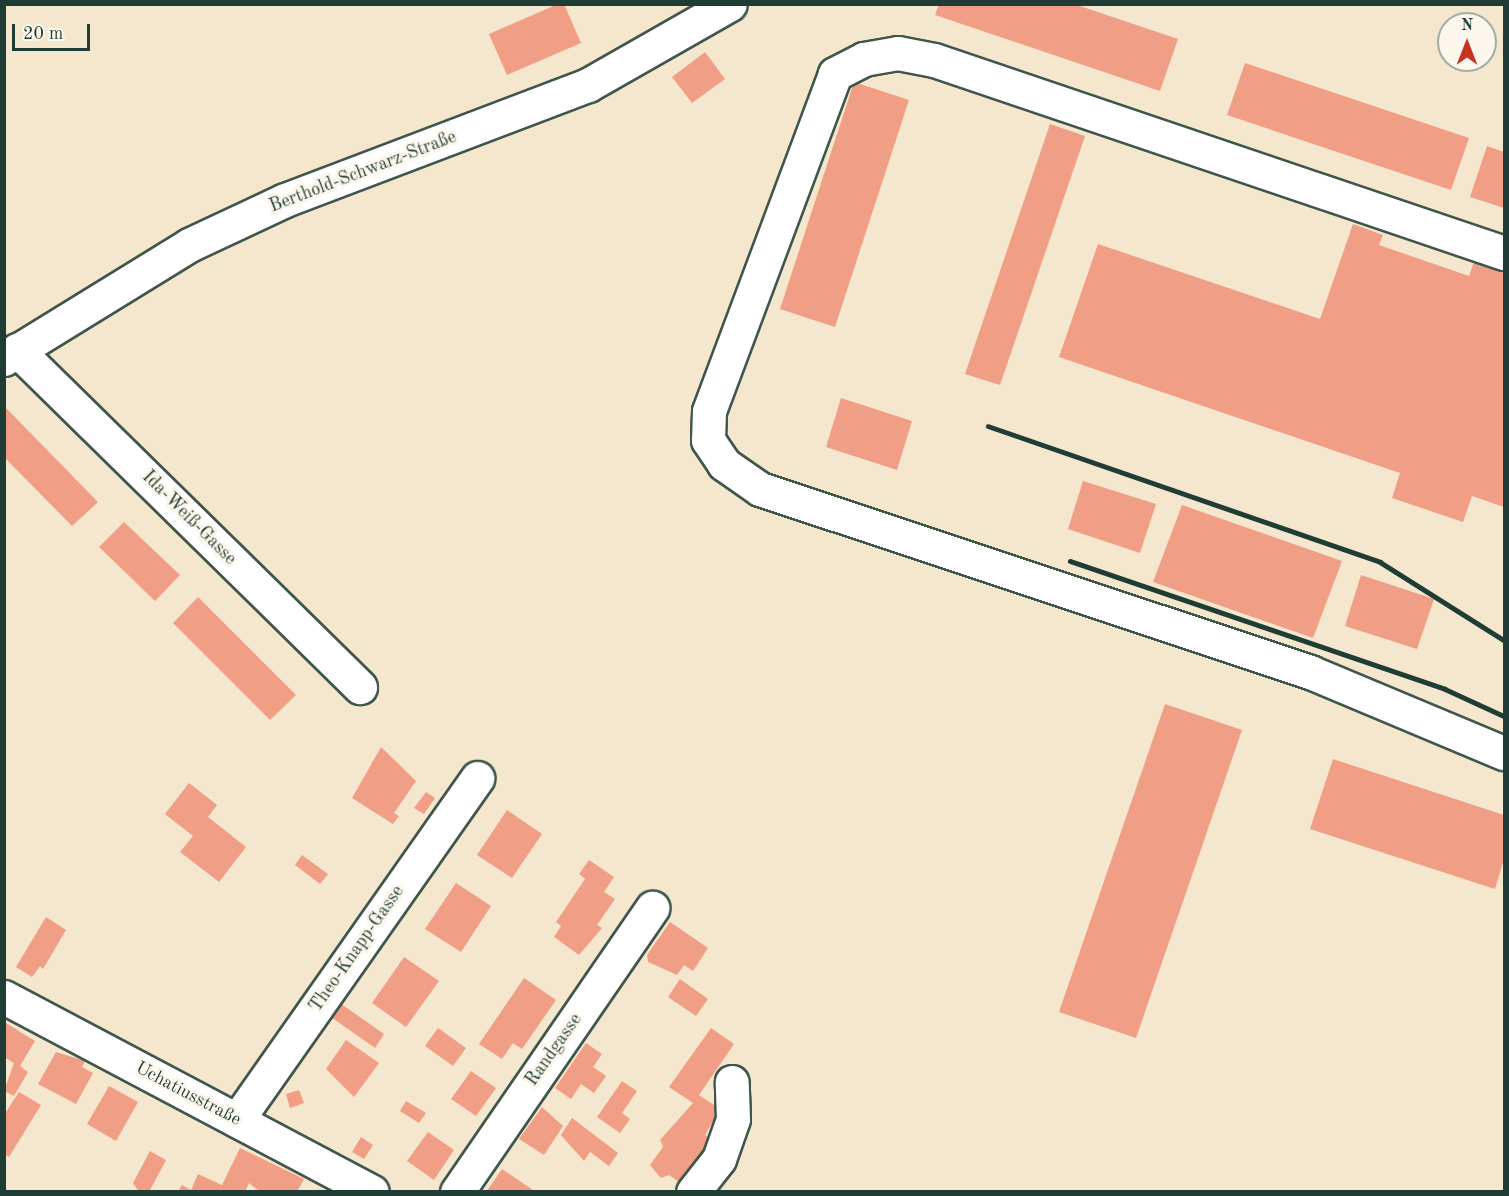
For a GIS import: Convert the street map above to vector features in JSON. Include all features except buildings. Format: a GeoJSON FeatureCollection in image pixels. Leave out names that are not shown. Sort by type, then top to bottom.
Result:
{"type":"FeatureCollection","features":[{"type":"Feature","properties":{"kind":"street","name":"Berthold-Schwarz-Straße"},"geometry":{"type":"LineString","coordinates":[[11,354],[189,245],[285,200],[588,85],[730,4]]}},
{"type":"Feature","properties":{"kind":"street"},"geometry":{"type":"LineString","coordinates":[[1504,253],[934,60],[898,53],[864,59],[835,74],[709,411],[708,440],[724,464],[760,489],[1310,672],[1504,753]]}},
{"type":"Feature","properties":{"kind":"street","name":"Ida-Weiß-Gasse"},"geometry":{"type":"LineString","coordinates":[[11,354],[360,687]]}},
{"type":"Feature","properties":{"kind":"street","name":"Theo-Knapp-Gasse"},"geometry":{"type":"LineString","coordinates":[[237,1120],[477,778]]}},
{"type":"Feature","properties":{"kind":"street","name":"Randgasse"},"geometry":{"type":"LineString","coordinates":[[457,1191],[652,908]]}},
{"type":"Feature","properties":{"kind":"street","name":"Uchatiusstraße"},"geometry":{"type":"LineString","coordinates":[[4,997],[372,1191]]}},
{"type":"Feature","properties":{"kind":"street"},"geometry":{"type":"LineString","coordinates":[[693,1191],[719,1159],[730,1129],[732,1082]]}},
{"type":"Feature","properties":{"kind":"railway"},"geometry":{"type":"LineString","coordinates":[[988,426],[1380,562],[1504,640]]}},
{"type":"Feature","properties":{"kind":"railway"},"geometry":{"type":"LineString","coordinates":[[1070,561],[1445,689],[1504,716]]}}]}
